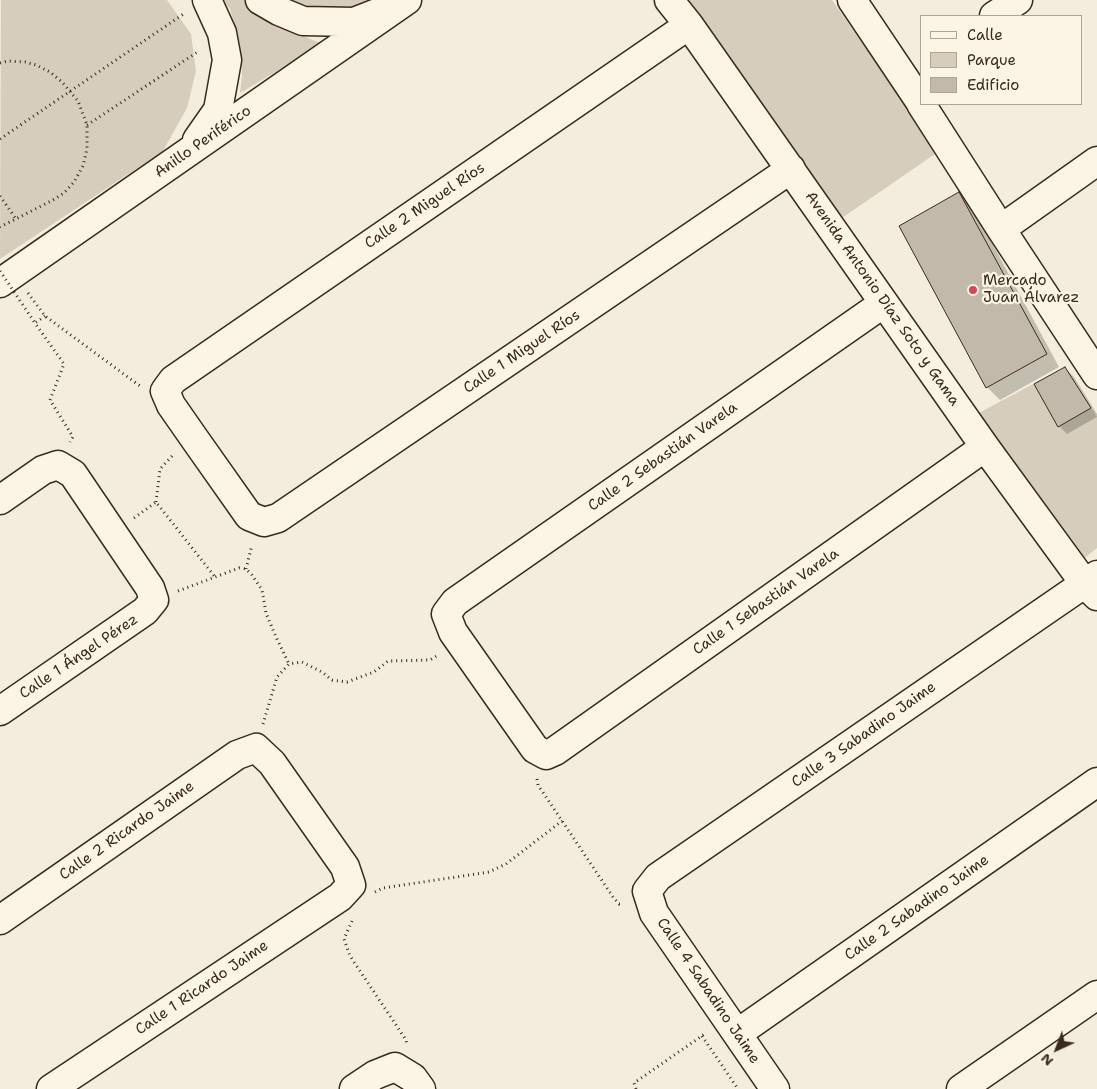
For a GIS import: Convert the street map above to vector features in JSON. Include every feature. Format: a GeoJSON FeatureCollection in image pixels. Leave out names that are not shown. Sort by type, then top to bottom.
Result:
{"type":"FeatureCollection","features":[{"type":"Feature","properties":{"kind":"street"},"geometry":{"type":"LineString","coordinates":[[260,0],[279,12],[303,21],[354,22],[406,0]]}},
{"type":"Feature","properties":{"kind":"street","name":"Anillo Periférico"},"geometry":{"type":"LineString","coordinates":[[5,276],[190,151],[406,0]]}},
{"type":"Feature","properties":{"kind":"street","name":"Avenida Antonio Díaz Soto y Gama"},"geometry":{"type":"LineString","coordinates":[[670,0],[791,169],[985,447],[1093,585]]}},
{"type":"Feature","properties":{"kind":"street"},"geometry":{"type":"LineString","coordinates":[[852,0],[913,72],[920,99]]}},
{"type":"Feature","properties":{"kind":"street"},"geometry":{"type":"LineString","coordinates":[[996,15],[1018,0]]}},
{"type":"Feature","properties":{"kind":"street"},"geometry":{"type":"LineString","coordinates":[[190,151],[218,110],[226,60],[222,33],[197,6]]}},
{"type":"Feature","properties":{"kind":"street","name":"Calle 2 Miguel Ríos"},"geometry":{"type":"LineString","coordinates":[[165,391],[173,380],[689,25]]}},
{"type":"Feature","properties":{"kind":"street"},"geometry":{"type":"LineString","coordinates":[[922,105],[1097,375]]}},
{"type":"Feature","properties":{"kind":"street"},"geometry":{"type":"LineString","coordinates":[[1001,229],[1097,161]]}},
{"type":"Feature","properties":{"kind":"street","name":"Calle 1 Miguel Ríos"},"geometry":{"type":"LineString","coordinates":[[194,438],[249,516],[264,522],[278,518],[791,169]]}},
{"type":"Feature","properties":{"kind":"street","name":"Calle 2 Sebastián Varela"},"geometry":{"type":"LineString","coordinates":[[460,642],[452,632],[446,614],[455,602],[884,303]]}},
{"type":"Feature","properties":{"kind":"street"},"geometry":{"type":"LineString","coordinates":[[165,391],[171,405],[194,438]]}},
{"type":"Feature","properties":{"kind":"street","name":"Calle 1 Sebastián Varela"},"geometry":{"type":"LineString","coordinates":[[546,755],[555,751],[985,447]]}},
{"type":"Feature","properties":{"kind":"street"},"geometry":{"type":"LineString","coordinates":[[0,500],[43,470],[58,465],[72,474],[150,588],[154,600]]}},
{"type":"Feature","properties":{"kind":"street","name":"Calle 3 Sabadino Jaime"},"geometry":{"type":"LineString","coordinates":[[648,891],[658,877],[1093,585]]}},
{"type":"Feature","properties":{"kind":"street","name":"Calle 1 Ángel Pérez"},"geometry":{"type":"LineString","coordinates":[[0,711],[146,611],[154,600]]}},
{"type":"Feature","properties":{"kind":"street"},"geometry":{"type":"LineString","coordinates":[[460,642],[535,748],[546,755]]}},
{"type":"Feature","properties":{"kind":"street"},"geometry":{"type":"LineString","coordinates":[[256,748],[272,763],[345,867],[351,885]]}},
{"type":"Feature","properties":{"kind":"street","name":"Calle 2 Ricardo Jaime"},"geometry":{"type":"LineString","coordinates":[[0,920],[236,755],[256,748]]}},
{"type":"Feature","properties":{"kind":"street","name":"Calle 2 Sabadino Jaime"},"geometry":{"type":"LineString","coordinates":[[732,1026],[1097,782]]}},
{"type":"Feature","properties":{"kind":"street","name":"Calle 1 Ricardo Jaime"},"geometry":{"type":"LineString","coordinates":[[51,1089],[340,897],[351,885]]}},
{"type":"Feature","properties":{"kind":"street","name":"Calle 4 Sabadino Jaime"},"geometry":{"type":"LineString","coordinates":[[648,891],[654,912],[775,1089]]}},
{"type":"Feature","properties":{"kind":"street"},"geometry":{"type":"LineString","coordinates":[[961,1089],[1097,995]]}},
{"type":"Feature","properties":{"kind":"street"},"geometry":{"type":"LineString","coordinates":[[354,1089],[375,1075],[395,1067],[417,1083]]}},
{"type":"Feature","properties":{"kind":"path"},"geometry":{"type":"LineString","coordinates":[[0,139],[197,6]]}},
{"type":"Feature","properties":{"kind":"path"},"geometry":{"type":"LineString","coordinates":[[87,125],[202,48]]}},
{"type":"Feature","properties":{"kind":"path"},"geometry":{"type":"LineString","coordinates":[[0,63],[8,61],[25,62],[50,72],[78,101],[87,125],[87,149],[83,166],[74,182],[64,193],[0,227]]}},
{"type":"Feature","properties":{"kind":"path"},"geometry":{"type":"LineString","coordinates":[[0,196],[16,219]]}},
{"type":"Feature","properties":{"kind":"path"},"geometry":{"type":"LineString","coordinates":[[5,276],[45,316],[141,387],[165,391]]}},
{"type":"Feature","properties":{"kind":"path"},"geometry":{"type":"LineString","coordinates":[[5,276],[64,364],[50,400],[72,437],[58,465]]}},
{"type":"Feature","properties":{"kind":"path"},"geometry":{"type":"LineString","coordinates":[[35,323],[45,316]]}},
{"type":"Feature","properties":{"kind":"path"},"geometry":{"type":"LineString","coordinates":[[194,438],[170,457],[160,469],[156,502],[215,577]]}},
{"type":"Feature","properties":{"kind":"path"},"geometry":{"type":"LineString","coordinates":[[112,533],[156,502]]}},
{"type":"Feature","properties":{"kind":"path"},"geometry":{"type":"LineString","coordinates":[[154,600],[239,568],[246,569],[252,574],[262,590],[266,613],[288,664]]}},
{"type":"Feature","properties":{"kind":"path"},"geometry":{"type":"LineString","coordinates":[[256,748],[277,677],[288,664],[302,662],[322,672],[332,680],[347,682],[374,672],[388,661],[430,660],[460,642]]}},
{"type":"Feature","properties":{"kind":"path"},"geometry":{"type":"LineString","coordinates":[[546,755],[535,773],[538,785],[612,897],[619,904],[629,904],[648,891]]}},
{"type":"Feature","properties":{"kind":"path"},"geometry":{"type":"LineString","coordinates":[[351,885],[368,896],[383,888],[489,872],[506,864],[562,821]]}},
{"type":"Feature","properties":{"kind":"path"},"geometry":{"type":"LineString","coordinates":[[353,920],[344,939],[350,956],[406,1040],[417,1083]]}},
{"type":"Feature","properties":{"kind":"path"},"geometry":{"type":"LineString","coordinates":[[636,1089],[634,1083],[702,1036],[732,1026]]}},
{"type":"Feature","properties":{"kind":"path"},"geometry":{"type":"LineString","coordinates":[[702,1036],[738,1089]]}},
{"type":"Feature","properties":{"kind":"green space"},"geometry":{"type":"Polygon","coordinates":[[[1,0],[167,0],[191,34],[196,71],[187,108],[163,151],[0,259],[1,0]]]}},
{"type":"Feature","properties":{"kind":"green space"},"geometry":{"type":"Polygon","coordinates":[[[223,0],[246,0],[264,16],[293,32],[323,44],[240,93],[242,76],[240,45],[230,9],[223,0]]]}},
{"type":"Feature","properties":{"kind":"green space"},"geometry":{"type":"Polygon","coordinates":[[[269,0],[376,0],[345,13],[318,16],[269,0]]]}},
{"type":"Feature","properties":{"kind":"green space"},"geometry":{"type":"Polygon","coordinates":[[[687,0],[832,0],[938,152],[839,220],[687,0]]]}},
{"type":"Feature","properties":{"kind":"green space"},"geometry":{"type":"Polygon","coordinates":[[[1065,367],[1097,417],[1097,548],[1080,562],[975,415],[1065,367]]]}},
{"type":"Feature","properties":{"kind":"building","name":"Mercado Juan Álvarez"},"geometry":{"type":"Polygon","coordinates":[[[959,192],[1047,354],[986,388],[899,226],[959,192]]]}},
{"type":"Feature","properties":{"kind":"building"},"geometry":{"type":"Polygon","coordinates":[[[1065,367],[1091,408],[1058,427],[1034,384],[1065,367]]]}},
{"type":"Feature","properties":{"kind":"place","name":"Mercado Juan Álvarez"},"geometry":{"type":"Point","coordinates":[973,290]}}]}
